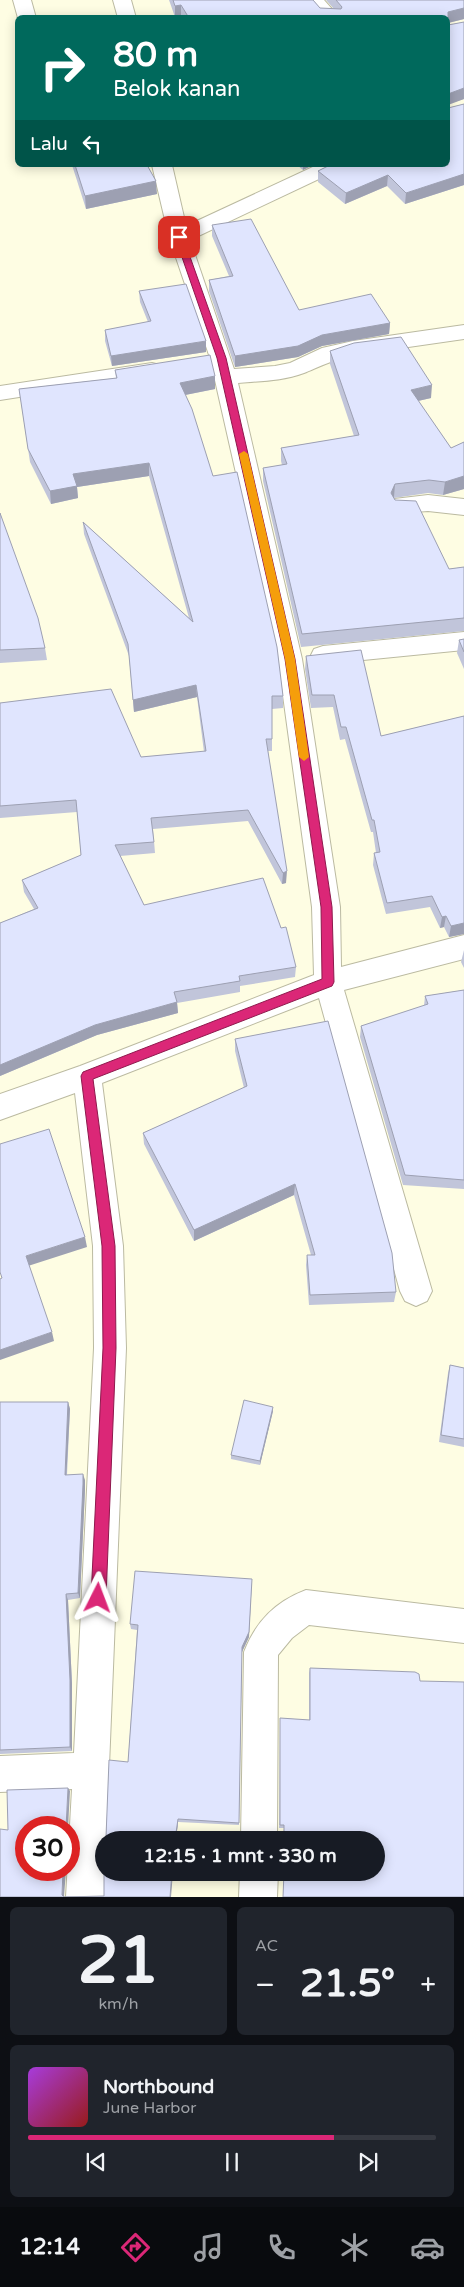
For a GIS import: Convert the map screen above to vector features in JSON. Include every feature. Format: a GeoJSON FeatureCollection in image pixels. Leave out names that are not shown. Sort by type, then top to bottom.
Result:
{"type":"FeatureCollection","features":[{"type":"Feature","properties":{"kind":"street"},"geometry":{"type":"LineString","coordinates":[[22,0],[26,15]]}},
{"type":"Feature","properties":{"kind":"street"},"geometry":{"type":"LineString","coordinates":[[122,0],[126,15]]}},
{"type":"Feature","properties":{"kind":"street"},"geometry":{"type":"LineString","coordinates":[[321,1],[329,15]]}},
{"type":"Feature","properties":{"kind":"street"},"geometry":{"type":"LineString","coordinates":[[162,167],[179,237],[217,366],[290,659],[326,907],[328,982],[416,1291]]}},
{"type":"Feature","properties":{"kind":"street"},"geometry":{"type":"LineString","coordinates":[[179,237],[329,167]]}},
{"type":"Feature","properties":{"kind":"street"},"geometry":{"type":"LineString","coordinates":[[217,366],[275,373],[296,368],[330,353],[353,348],[464,332]]}},
{"type":"Feature","properties":{"kind":"street"},"geometry":{"type":"LineString","coordinates":[[0,393],[175,366]]}},
{"type":"Feature","properties":{"kind":"street"},"geometry":{"type":"LineString","coordinates":[[402,505],[428,503],[464,507]]}},
{"type":"Feature","properties":{"kind":"street"},"geometry":{"type":"LineString","coordinates":[[290,659],[464,641]]}},
{"type":"Feature","properties":{"kind":"street"},"geometry":{"type":"LineString","coordinates":[[0,1106],[87,1076],[328,982],[464,947]]}},
{"type":"Feature","properties":{"kind":"street"},"geometry":{"type":"LineString","coordinates":[[85,1897],[110,1348],[108,1246],[87,1076]]}},
{"type":"Feature","properties":{"kind":"street"},"geometry":{"type":"LineString","coordinates":[[259,1831],[261,1652],[272,1632],[284,1620],[306,1606],[464,1626]]}},
{"type":"Feature","properties":{"kind":"street"},"geometry":{"type":"LineString","coordinates":[[0,1774],[91,1770]]}},
{"type":"Feature","properties":{"kind":"building"},"geometry":{"type":"Polygon","coordinates":[[[173,0],[313,0],[320,8],[341,9],[342,7],[336,0],[464,0],[464,8],[448,12],[448,15],[187,15],[181,5],[175,6],[173,0]]]}},
{"type":"Feature","properties":{"kind":"building"},"geometry":{"type":"Polygon","coordinates":[[[464,22],[464,88],[450,93],[450,25],[464,22]]]}},
{"type":"Feature","properties":{"kind":"building"},"geometry":{"type":"Polygon","coordinates":[[[464,104],[464,174],[406,193],[388,175],[346,193],[318,171],[326,167],[450,167],[450,108],[464,104]]]}},
{"type":"Feature","properties":{"kind":"building"},"geometry":{"type":"Polygon","coordinates":[[[76,167],[148,167],[156,181],[85,196],[76,167]]]}},
{"type":"Feature","properties":{"kind":"building"},"geometry":{"type":"Polygon","coordinates":[[[251,219],[299,310],[371,294],[390,323],[322,335],[298,346],[235,356],[209,280],[233,276],[212,225],[251,219]]]}},
{"type":"Feature","properties":{"kind":"building"},"geometry":{"type":"Polygon","coordinates":[[[186,284],[206,341],[111,356],[105,330],[151,321],[139,291],[186,284]]]}},
{"type":"Feature","properties":{"kind":"building"},"geometry":{"type":"Polygon","coordinates":[[[401,337],[432,385],[411,390],[451,448],[464,442],[464,476],[445,482],[429,480],[395,484],[391,493],[395,500],[416,501],[449,569],[464,567],[464,618],[302,634],[263,468],[287,464],[281,448],[359,435],[330,351],[354,343],[401,337]]]}},
{"type":"Feature","properties":{"kind":"building"},"geometry":{"type":"Polygon","coordinates":[[[210,355],[215,376],[180,383],[192,409],[213,476],[237,472],[277,647],[283,696],[272,696],[272,739],[266,739],[287,871],[283,873],[248,810],[151,818],[154,842],[115,845],[144,905],[263,878],[281,928],[286,927],[296,967],[239,976],[240,981],[174,992],[177,1002],[95,1025],[0,1065],[0,923],[38,908],[22,880],[81,855],[76,800],[0,806],[0,703],[111,689],[141,757],[206,751],[196,685],[133,700],[128,644],[83,522],[193,622],[149,463],[73,474],[77,486],[50,491],[28,449],[19,389],[117,378],[115,370],[210,355]]]}},
{"type":"Feature","properties":{"kind":"building"},"geometry":{"type":"Polygon","coordinates":[[[0,513],[38,618],[45,648],[0,650],[0,513]]]}},
{"type":"Feature","properties":{"kind":"building"},"geometry":{"type":"Polygon","coordinates":[[[464,639],[464,652],[459,640],[464,639]]]}},
{"type":"Feature","properties":{"kind":"building"},"geometry":{"type":"Polygon","coordinates":[[[361,650],[381,736],[464,716],[464,923],[451,926],[446,916],[442,917],[432,896],[387,903],[374,853],[380,852],[374,820],[372,820],[346,727],[341,727],[334,695],[312,695],[306,656],[361,650]]]}},
{"type":"Feature","properties":{"kind":"building"},"geometry":{"type":"Polygon","coordinates":[[[464,990],[464,1180],[405,1175],[361,1026],[428,1004],[425,996],[464,990]]]}},
{"type":"Feature","properties":{"kind":"building"},"geometry":{"type":"Polygon","coordinates":[[[328,1021],[392,1253],[396,1292],[310,1295],[307,1255],[315,1255],[295,1184],[194,1230],[143,1133],[247,1086],[235,1039],[328,1021]]]}},
{"type":"Feature","properties":{"kind":"building"},"geometry":{"type":"Polygon","coordinates":[[[49,1129],[85,1237],[26,1256],[52,1332],[0,1350],[0,1279],[2,1278],[0,1272],[0,1144],[49,1129]]]}},
{"type":"Feature","properties":{"kind":"building"},"geometry":{"type":"Polygon","coordinates":[[[450,1365],[464,1368],[464,1439],[441,1435],[450,1365]]]}},
{"type":"Feature","properties":{"kind":"building"},"geometry":{"type":"Polygon","coordinates":[[[244,1400],[273,1407],[260,1461],[231,1455],[244,1400]]]}},
{"type":"Feature","properties":{"kind":"building"},"geometry":{"type":"Polygon","coordinates":[[[0,1402],[68,1402],[65,1475],[83,1474],[78,1593],[66,1594],[70,1680],[70,1747],[0,1750],[0,1402]]]}},
{"type":"Feature","properties":{"kind":"building"},"geometry":{"type":"Polygon","coordinates":[[[135,1571],[252,1579],[249,1632],[242,1647],[239,1823],[178,1819],[176,1831],[106,1831],[109,1760],[128,1762],[138,1625],[130,1624],[135,1571]]]}},
{"type":"Feature","properties":{"kind":"building"},"geometry":{"type":"Polygon","coordinates":[[[310,1668],[415,1672],[419,1674],[420,1681],[464,1682],[464,1897],[283,1897],[284,1881],[385,1881],[385,1831],[284,1831],[284,1825],[280,1825],[280,1718],[310,1720],[310,1668]]]}},
{"type":"Feature","properties":{"kind":"building"},"geometry":{"type":"Polygon","coordinates":[[[68,1788],[67,1816],[15,1816],[15,1881],[63,1881],[62,1895],[64,1897],[0,1897],[0,1829],[8,1830],[7,1790],[68,1788]]]}},
{"type":"Feature","properties":{"kind":"building"},"geometry":{"type":"Polygon","coordinates":[[[104,1881],[171,1881],[170,1897],[64,1897],[104,1896],[104,1881]]]}},
{"type":"Feature","properties":{"kind":"slow traffic"},"geometry":{"type":"LineString","coordinates":[[244,454],[290,659],[304,757]]}},
{"type":"Feature","properties":{"kind":"route"},"geometry":{"type":"LineString","coordinates":[[98,1598],[110,1348],[108,1246],[87,1076],[328,982],[326,907],[290,659],[222,358],[179,237]]}}]}
